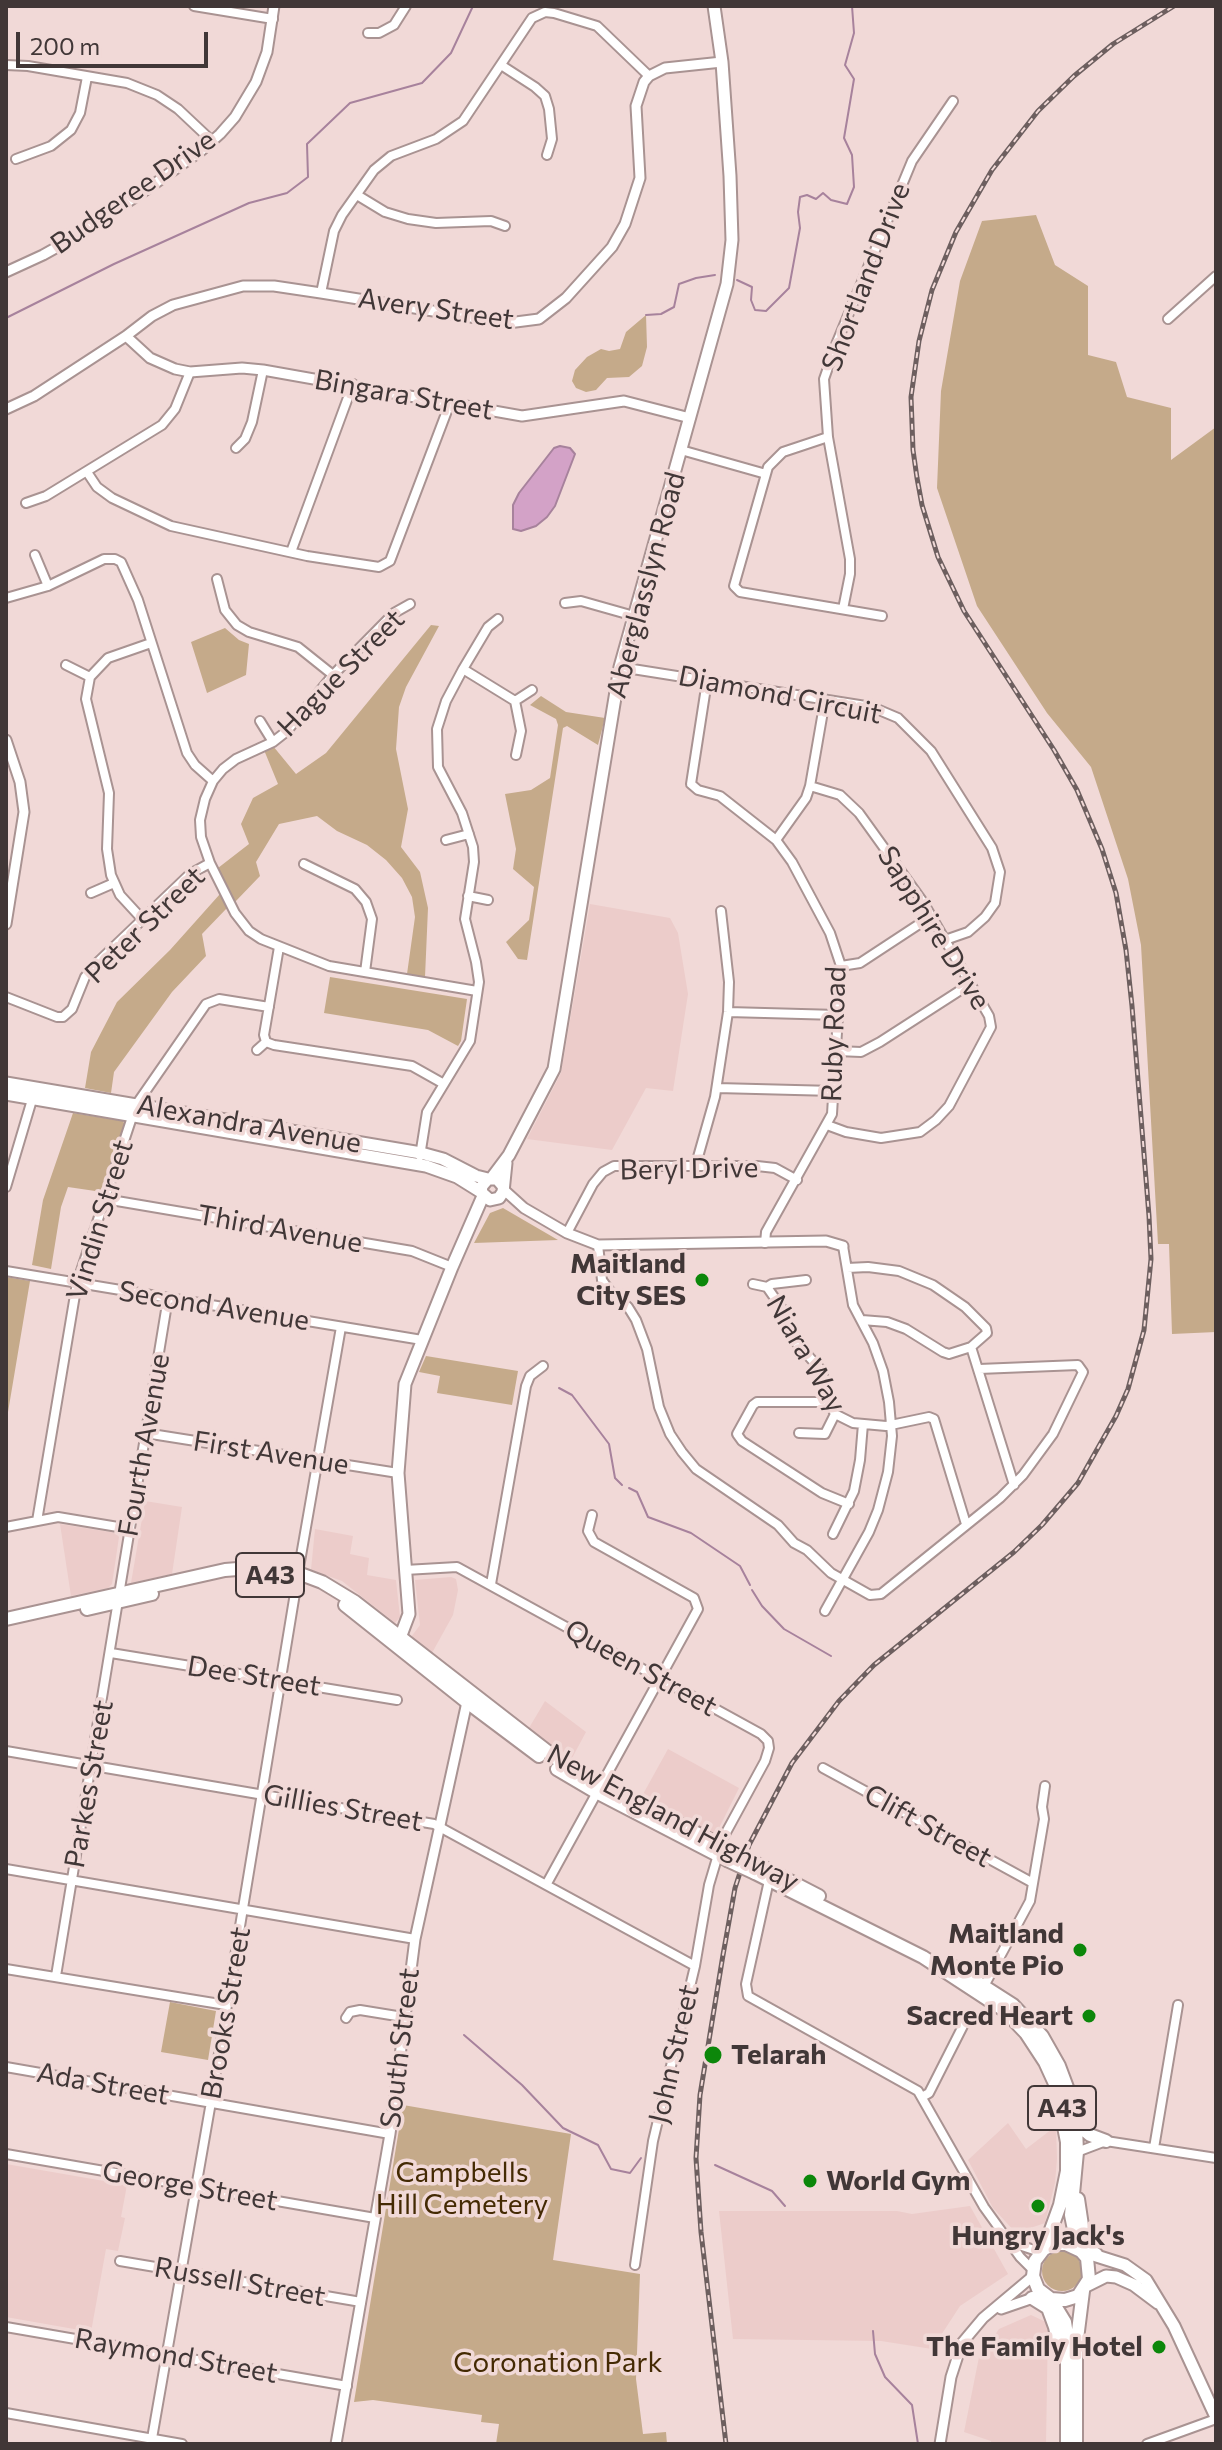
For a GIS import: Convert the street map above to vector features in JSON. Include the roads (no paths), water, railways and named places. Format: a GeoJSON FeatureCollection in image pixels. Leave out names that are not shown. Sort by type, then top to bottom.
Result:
{"type":"FeatureCollection","features":[{"type":"Feature","properties":{"kind":"highway","name":"New England Highway"},"geometry":{"type":"LineString","coordinates":[[6,1619],[241,1575],[298,1577],[343,1594],[537,1745],[598,1788]]}},
{"type":"Feature","properties":{"kind":"highway","name":"New England Highway"},"geometry":{"type":"LineString","coordinates":[[298,1577],[338,1600],[568,1777],[598,1788],[724,1852],[1013,2005],[1042,2036],[1059,2066],[1071,2098],[1077,2152],[1071,2223],[1080,2250]]}},
{"type":"Feature","properties":{"kind":"highway","name":"New England Highway"},"geometry":{"type":"LineString","coordinates":[[6,1627],[118,1597]]}},
{"type":"Feature","properties":{"kind":"highway","name":"New England Highway"},"geometry":{"type":"LineString","coordinates":[[983,1989],[1033,2042],[1051,2073],[1060,2099],[1066,2128],[1067,2171],[1060,2205],[1042,2251]]}},
{"type":"Feature","properties":{"kind":"highway"},"geometry":{"type":"LineString","coordinates":[[1071,2098],[1083,2129],[1106,2141]]}},
{"type":"Feature","properties":{"kind":"highway"},"geometry":{"type":"LineString","coordinates":[[1075,2168],[1084,2239],[1090,2251],[1096,2254]]}},
{"type":"Feature","properties":{"kind":"highway"},"geometry":{"type":"LineString","coordinates":[[1042,2251],[1060,2244],[1080,2250]]}},
{"type":"Feature","properties":{"kind":"highway","name":"A43"},"geometry":{"type":"LineString","coordinates":[[1076,2444],[1076,2347],[1089,2263],[1080,2250]]}},
{"type":"Feature","properties":{"kind":"highway","name":"A43"},"geometry":{"type":"LineString","coordinates":[[1033,2273],[1042,2251]]}},
{"type":"Feature","properties":{"kind":"highway"},"geometry":{"type":"LineString","coordinates":[[1033,2273],[1038,2289],[1049,2298],[1065,2322],[1067,2444]]}},
{"type":"Feature","properties":{"kind":"highway"},"geometry":{"type":"LineString","coordinates":[[1049,2298],[1072,2299],[1085,2288]]}},
{"type":"Feature","properties":{"kind":"highway"},"geometry":{"type":"LineString","coordinates":[[1032,2298],[1048,2308],[1055,2327],[1067,2401]]}},
{"type":"Feature","properties":{"kind":"main road","name":"Aberglasslyn Road"},"geometry":{"type":"LineString","coordinates":[[509,1155],[482,1186],[493,1194],[509,1155],[554,1069],[620,667],[727,284],[732,240],[722,62],[714,6]]}},
{"type":"Feature","properties":{"kind":"main road","name":"Alexandra Avenue"},"geometry":{"type":"LineString","coordinates":[[6,1083],[34,1094]]}},
{"type":"Feature","properties":{"kind":"main road","name":"Alexandra Avenue"},"geometry":{"type":"LineString","coordinates":[[6,1094],[34,1094],[420,1158],[443,1159],[476,1176],[489,1179]]}},
{"type":"Feature","properties":{"kind":"main road","name":"Alexandra Avenue"},"geometry":{"type":"LineString","coordinates":[[420,1158],[493,1194]]}},
{"type":"Feature","properties":{"kind":"main road"},"geometry":{"type":"LineString","coordinates":[[402,1650],[398,1636],[409,1614],[398,1473],[403,1396],[408,1373],[452,1267],[473,1223],[493,1194]]}},
{"type":"Feature","properties":{"kind":"main road"},"geometry":{"type":"LineString","coordinates":[[1080,2250],[1137,2272],[1152,2289],[1174,2326],[1216,2418]]}},
{"type":"Feature","properties":{"kind":"main road"},"geometry":{"type":"LineString","coordinates":[[1085,2288],[1106,2276],[1116,2277],[1134,2285],[1161,2306]]}},
{"type":"Feature","properties":{"kind":"street"},"geometry":{"type":"LineString","coordinates":[[194,6],[273,19]]}},
{"type":"Feature","properties":{"kind":"street","name":"Budgeree Drive"},"geometry":{"type":"LineString","coordinates":[[6,272],[77,236],[212,141],[235,117],[256,82],[267,52],[274,6]]}},
{"type":"Feature","properties":{"kind":"street"},"geometry":{"type":"LineString","coordinates":[[368,33],[379,33],[394,25],[406,6]]}},
{"type":"Feature","properties":{"kind":"street"},"geometry":{"type":"LineString","coordinates":[[321,293],[334,231],[374,170],[391,156],[443,135],[463,121],[532,18],[545,12],[554,13],[597,26],[649,76],[665,68],[722,62]]}},
{"type":"Feature","properties":{"kind":"street"},"geometry":{"type":"LineString","coordinates":[[6,65],[127,83],[157,95],[178,109],[212,141]]}},
{"type":"Feature","properties":{"kind":"street"},"geometry":{"type":"LineString","coordinates":[[501,65],[545,96],[552,139],[547,155]]}},
{"type":"Feature","properties":{"kind":"street","name":"Avery Street"},"geometry":{"type":"LineString","coordinates":[[6,409],[34,396],[152,316],[173,305],[220,290],[259,285],[508,323],[531,322],[548,314],[612,247],[625,224],[640,178],[637,98],[649,76]]}},
{"type":"Feature","properties":{"kind":"street"},"geometry":{"type":"LineString","coordinates":[[16,160],[51,146],[71,130],[80,113],[87,77]]}},
{"type":"Feature","properties":{"kind":"street","name":"Shortland Drive"},"geometry":{"type":"LineString","coordinates":[[843,609],[850,559],[828,437],[824,395],[829,362],[912,161],[953,101]]}},
{"type":"Feature","properties":{"kind":"street"},"geometry":{"type":"LineString","coordinates":[[357,195],[385,212],[408,219],[436,223],[491,221],[505,226]]}},
{"type":"Feature","properties":{"kind":"street"},"geometry":{"type":"LineString","coordinates":[[1168,319],[1216,276]]}},
{"type":"Feature","properties":{"kind":"street","name":"Bingara Street"},"geometry":{"type":"LineString","coordinates":[[126,336],[150,358],[190,372],[242,368],[263,370],[533,416],[624,401],[690,418]]}},
{"type":"Feature","properties":{"kind":"street"},"geometry":{"type":"LineString","coordinates":[[236,448],[245,439],[252,422],[263,370]]}},
{"type":"Feature","properties":{"kind":"street"},"geometry":{"type":"LineString","coordinates":[[26,503],[46,496],[162,425],[175,409],[190,372]]}},
{"type":"Feature","properties":{"kind":"street"},"geometry":{"type":"LineString","coordinates":[[291,552],[353,384]]}},
{"type":"Feature","properties":{"kind":"street"},"geometry":{"type":"LineString","coordinates":[[87,472],[97,487],[112,498],[171,526],[376,568],[387,563],[450,403]]}},
{"type":"Feature","properties":{"kind":"street"},"geometry":{"type":"LineString","coordinates":[[828,437],[783,452],[772,461],[734,586],[740,592],[882,616]]}},
{"type":"Feature","properties":{"kind":"street"},"geometry":{"type":"LineString","coordinates":[[681,450],[766,474]]}},
{"type":"Feature","properties":{"kind":"street"},"geometry":{"type":"LineString","coordinates":[[35,555],[48,586]]}},
{"type":"Feature","properties":{"kind":"street"},"geometry":{"type":"LineString","coordinates":[[6,598],[48,586],[110,558],[121,562],[129,576],[187,753],[213,781],[200,820],[201,837],[210,863],[241,922],[249,931],[279,947],[329,966],[477,991]]}},
{"type":"Feature","properties":{"kind":"street"},"geometry":{"type":"LineString","coordinates":[[217,579],[225,610],[237,625],[249,632],[298,647],[333,675]]}},
{"type":"Feature","properties":{"kind":"street"},"geometry":{"type":"LineString","coordinates":[[565,603],[581,601],[634,616]]}},
{"type":"Feature","properties":{"kind":"street","name":"Hague Street"},"geometry":{"type":"LineString","coordinates":[[213,781],[232,762],[273,742],[293,725],[333,675],[394,613],[410,604]]}},
{"type":"Feature","properties":{"kind":"street"},"geometry":{"type":"LineString","coordinates":[[420,1158],[427,1112],[468,1047],[477,991],[476,962],[465,919],[474,862],[462,813],[443,779],[437,755],[439,719],[463,669],[488,627],[498,619]]}},
{"type":"Feature","properties":{"kind":"street"},"geometry":{"type":"LineString","coordinates":[[143,920],[114,883],[107,849],[109,793],[88,719],[86,699],[90,677],[108,658],[151,643]]}},
{"type":"Feature","properties":{"kind":"street"},"geometry":{"type":"LineString","coordinates":[[66,665],[90,677]]}},
{"type":"Feature","properties":{"kind":"street","name":"Diamond Circuit"},"geometry":{"type":"LineString","coordinates":[[620,667],[872,707],[898,718],[931,751],[992,848],[1000,872],[995,903],[985,917],[968,932],[945,940]]}},
{"type":"Feature","properties":{"kind":"street"},"geometry":{"type":"LineString","coordinates":[[463,669],[515,701],[521,731],[516,755]]}},
{"type":"Feature","properties":{"kind":"street","name":"Ruby Road"},"geometry":{"type":"LineString","coordinates":[[707,681],[691,784],[698,790],[720,796],[776,840],[792,862],[830,933],[841,966],[832,1114],[766,1232],[765,1243]]}},
{"type":"Feature","properties":{"kind":"street"},"geometry":{"type":"LineString","coordinates":[[515,701],[532,690]]}},
{"type":"Feature","properties":{"kind":"street"},"geometry":{"type":"LineString","coordinates":[[776,840],[806,798],[825,700]]}},
{"type":"Feature","properties":{"kind":"street","name":"Hague Street"},"geometry":{"type":"LineString","coordinates":[[260,721],[273,742]]}},
{"type":"Feature","properties":{"kind":"street"},"geometry":{"type":"LineString","coordinates":[[6,740],[20,782],[24,812],[6,924]]}},
{"type":"Feature","properties":{"kind":"street","name":"Sapphire Drive"},"geometry":{"type":"LineString","coordinates":[[810,786],[840,795],[850,803],[906,876],[989,1016],[991,1027],[949,1106],[920,1132],[881,1138],[827,1125]]}},
{"type":"Feature","properties":{"kind":"street"},"geometry":{"type":"LineString","coordinates":[[446,840],[469,834]]}},
{"type":"Feature","properties":{"kind":"street","name":"Peter Street"},"geometry":{"type":"LineString","coordinates":[[6,997],[63,1017],[72,1009],[85,977],[190,874],[210,863]]}},
{"type":"Feature","properties":{"kind":"street"},"geometry":{"type":"LineString","coordinates":[[304,864],[355,889],[366,902],[372,919],[365,972]]}},
{"type":"Feature","properties":{"kind":"street"},"geometry":{"type":"LineString","coordinates":[[91,893],[114,883]]}},
{"type":"Feature","properties":{"kind":"street"},"geometry":{"type":"LineString","coordinates":[[468,896],[488,900]]}},
{"type":"Feature","properties":{"kind":"street"},"geometry":{"type":"LineString","coordinates":[[696,1164],[717,1088],[728,1012],[729,982],[721,911]]}},
{"type":"Feature","properties":{"kind":"street"},"geometry":{"type":"LineString","coordinates":[[841,966],[860,963],[930,917]]}},
{"type":"Feature","properties":{"kind":"street"},"geometry":{"type":"LineString","coordinates":[[266,1042],[264,1037],[279,947]]}},
{"type":"Feature","properties":{"kind":"street"},"geometry":{"type":"LineString","coordinates":[[837,1051],[861,1052],[970,984]]}},
{"type":"Feature","properties":{"kind":"street","name":"Vindin Street"},"geometry":{"type":"LineString","coordinates":[[37,1521],[77,1283],[135,1110],[206,1004],[219,999],[269,1007]]}},
{"type":"Feature","properties":{"kind":"street"},"geometry":{"type":"LineString","coordinates":[[728,1012],[838,1015]]}},
{"type":"Feature","properties":{"kind":"street"},"geometry":{"type":"LineString","coordinates":[[266,1042],[412,1066],[444,1084]]}},
{"type":"Feature","properties":{"kind":"street"},"geometry":{"type":"LineString","coordinates":[[257,1050],[266,1042]]}},
{"type":"Feature","properties":{"kind":"street"},"geometry":{"type":"LineString","coordinates":[[717,1088],[834,1091]]}},
{"type":"Feature","properties":{"kind":"street"},"geometry":{"type":"LineString","coordinates":[[6,1184],[34,1094]]}},
{"type":"Feature","properties":{"kind":"street","name":"Beryl Drive"},"geometry":{"type":"LineString","coordinates":[[567,1233],[593,1184],[603,1172],[614,1166],[696,1164],[775,1168],[797,1180]]}},
{"type":"Feature","properties":{"kind":"street"},"geometry":{"type":"LineString","coordinates":[[493,1194],[567,1233],[598,1245],[826,1241],[843,1246],[853,1305],[883,1371],[892,1424],[888,1472],[878,1510],[825,1611]]}},
{"type":"Feature","properties":{"kind":"street","name":"Third Avenue"},"geometry":{"type":"LineString","coordinates":[[105,1199],[412,1251],[452,1267]]}},
{"type":"Feature","properties":{"kind":"street"},"geometry":{"type":"LineString","coordinates":[[598,1245],[602,1280],[636,1320],[647,1349],[659,1407],[670,1434],[682,1452],[696,1469],[778,1525],[794,1543],[807,1550],[831,1573],[870,1595],[881,1594],[1014,1485],[1053,1434],[1079,1382],[1082,1368],[1078,1365],[979,1369]]}},
{"type":"Feature","properties":{"kind":"street"},"geometry":{"type":"LineString","coordinates":[[847,1268],[899,1271],[933,1285],[986,1328],[985,1337],[957,1353],[943,1352],[906,1329],[887,1322],[862,1320]]}},
{"type":"Feature","properties":{"kind":"street","name":"Second Avenue"},"geometry":{"type":"LineString","coordinates":[[6,1271],[422,1340]]}},
{"type":"Feature","properties":{"kind":"street","name":"Niara Way"},"geometry":{"type":"LineString","coordinates":[[753,1284],[767,1287],[806,1280]]}},
{"type":"Feature","properties":{"kind":"street","name":"Niara Way"},"geometry":{"type":"LineString","coordinates":[[767,1287],[783,1310],[793,1339],[822,1371],[835,1414],[845,1421],[863,1424],[934,1419],[966,1524]]}},
{"type":"Feature","properties":{"kind":"street","name":"Fourth Avenue"},"geometry":{"type":"LineString","coordinates":[[118,1597],[168,1298]]}},
{"type":"Feature","properties":{"kind":"street","name":"Brooks Street"},"geometry":{"type":"LineString","coordinates":[[151,2441],[341,1327]]}},
{"type":"Feature","properties":{"kind":"street"},"geometry":{"type":"LineString","coordinates":[[971,1347],[1014,1485]]}},
{"type":"Feature","properties":{"kind":"street"},"geometry":{"type":"LineString","coordinates":[[491,1584],[526,1386],[530,1376],[543,1366]]}},
{"type":"Feature","properties":{"kind":"street"},"geometry":{"type":"LineString","coordinates":[[829,1402],[757,1402],[737,1429],[737,1434],[742,1441],[822,1493],[849,1504]]}},
{"type":"Feature","properties":{"kind":"street"},"geometry":{"type":"LineString","coordinates":[[799,1433],[825,1434],[835,1414]]}},
{"type":"Feature","properties":{"kind":"street"},"geometry":{"type":"LineString","coordinates":[[833,1534],[849,1504],[858,1476],[863,1424]]}},
{"type":"Feature","properties":{"kind":"street","name":"First Avenue"},"geometry":{"type":"LineString","coordinates":[[145,1433],[398,1473]]}},
{"type":"Feature","properties":{"kind":"street"},"geometry":{"type":"LineString","coordinates":[[546,1885],[695,1614],[697,1601],[594,1542],[588,1531],[592,1515]]}},
{"type":"Feature","properties":{"kind":"street"},"geometry":{"type":"LineString","coordinates":[[6,1527],[66,1518],[130,1529]]}},
{"type":"Feature","properties":{"kind":"street","name":"Queen Street"},"geometry":{"type":"LineString","coordinates":[[405,1570],[452,1566],[491,1584],[761,1734],[768,1741],[765,1761],[724,1852]]}},
{"type":"Feature","properties":{"kind":"street","name":"Parkes Street"},"geometry":{"type":"LineString","coordinates":[[56,1976],[118,1597]]}},
{"type":"Feature","properties":{"kind":"street","name":"Dee Street"},"geometry":{"type":"LineString","coordinates":[[111,1653],[397,1700]]}},
{"type":"Feature","properties":{"kind":"street","name":"South Street"},"geometry":{"type":"LineString","coordinates":[[336,2444],[390,2134],[415,1939],[467,1702]]}},
{"type":"Feature","properties":{"kind":"street","name":"Gillies Street"},"geometry":{"type":"LineString","coordinates":[[6,1751],[434,1824],[695,1966]]}},
{"type":"Feature","properties":{"kind":"street","name":"Clift Street"},"geometry":{"type":"LineString","coordinates":[[823,1768],[1033,1883]]}},
{"type":"Feature","properties":{"kind":"street"},"geometry":{"type":"LineString","coordinates":[[983,1989],[1030,1901],[1044,1819],[1045,1786]]}},
{"type":"Feature","properties":{"kind":"street","name":"John Street"},"geometry":{"type":"LineString","coordinates":[[635,2265],[653,2141],[695,1966],[709,1885],[724,1852]]}},
{"type":"Feature","properties":{"kind":"street"},"geometry":{"type":"LineString","coordinates":[[6,1869],[415,1939]]}},
{"type":"Feature","properties":{"kind":"street"},"geometry":{"type":"LineString","coordinates":[[770,1876],[746,1984],[748,1996],[913,2088],[922,2097],[984,2207],[1033,2273],[983,2318],[962,2343],[940,2444]]}},
{"type":"Feature","properties":{"kind":"street"},"geometry":{"type":"LineString","coordinates":[[6,1969],[226,2005]]}},
{"type":"Feature","properties":{"kind":"street"},"geometry":{"type":"LineString","coordinates":[[1154,2148],[1178,2005]]}},
{"type":"Feature","properties":{"kind":"street"},"geometry":{"type":"LineString","coordinates":[[346,2018],[350,2012],[360,2010],[403,2017]]}},
{"type":"Feature","properties":{"kind":"street"},"geometry":{"type":"LineString","coordinates":[[922,2097],[929,2093],[968,2016]]}},
{"type":"Feature","properties":{"kind":"street","name":"Ada Street"},"geometry":{"type":"LineString","coordinates":[[6,2067],[390,2134]]}},
{"type":"Feature","properties":{"kind":"street"},"geometry":{"type":"LineString","coordinates":[[1077,2152],[1106,2141],[1216,2158]]}},
{"type":"Feature","properties":{"kind":"street","name":"George Street"},"geometry":{"type":"LineString","coordinates":[[6,2154],[375,2218]]}},
{"type":"Feature","properties":{"kind":"street"},"geometry":{"type":"LineString","coordinates":[[1009,2241],[1042,2251]]}},
{"type":"Feature","properties":{"kind":"street","name":"Russell Street"},"geometry":{"type":"LineString","coordinates":[[120,2261],[361,2302]]}},
{"type":"Feature","properties":{"kind":"street"},"geometry":{"type":"LineString","coordinates":[[983,2318],[1014,2303],[1032,2298],[1049,2298]]}},
{"type":"Feature","properties":{"kind":"street","name":"Raymond Street"},"geometry":{"type":"LineString","coordinates":[[6,2327],[347,2386]]}},
{"type":"Feature","properties":{"kind":"street"},"geometry":{"type":"LineString","coordinates":[[6,2413],[151,2441],[182,2444]]}},
{"type":"Feature","properties":{"kind":"street"},"geometry":{"type":"LineString","coordinates":[[1147,2444],[1216,2418]]}},
{"type":"Feature","properties":{"kind":"waterway"},"geometry":{"type":"LineString","coordinates":[[6,318],[114,264],[249,203],[287,193],[308,177],[307,144],[350,103],[422,83],[451,53],[473,6]]}},
{"type":"Feature","properties":{"kind":"waterway"},"geometry":{"type":"LineString","coordinates":[[737,280],[752,287],[751,300],[755,310],[766,311],[789,288],[800,228],[800,197],[807,195],[816,199],[823,193],[831,200],[847,204],[854,187],[852,155],[844,138],[854,79],[845,65],[854,33],[852,6]]}},
{"type":"Feature","properties":{"kind":"waterway"},"geometry":{"type":"LineString","coordinates":[[646,315],[661,314],[674,307],[679,284],[715,275]]}},
{"type":"Feature","properties":{"kind":"waterway"},"geometry":{"type":"LineString","coordinates":[[559,1388],[572,1395],[609,1444],[615,1478],[622,1485]]}},
{"type":"Feature","properties":{"kind":"waterway"},"geometry":{"type":"LineString","coordinates":[[629,1488],[637,1492],[648,1517],[691,1533],[740,1566],[750,1585]]}},
{"type":"Feature","properties":{"kind":"waterway"},"geometry":{"type":"LineString","coordinates":[[752,1590],[762,1606],[784,1629],[831,1656]]}},
{"type":"Feature","properties":{"kind":"waterway"},"geometry":{"type":"LineString","coordinates":[[464,2035],[522,2085],[563,2128],[598,2145],[611,2169],[630,2173],[641,2158]]}},
{"type":"Feature","properties":{"kind":"waterway"},"geometry":{"type":"LineString","coordinates":[[715,2165],[772,2191],[785,2206]]}},
{"type":"Feature","properties":{"kind":"waterway"},"geometry":{"type":"LineString","coordinates":[[873,2331],[875,2354],[885,2377],[912,2405],[918,2444]]}},
{"type":"Feature","properties":{"kind":"railway"},"geometry":{"type":"LineString","coordinates":[[726,2444],[701,2232],[696,2158],[700,2095],[723,1955],[735,1888],[749,1845],[792,1763],[839,1701],[874,1665],[1014,1552],[1078,1483],[1128,1389],[1144,1330],[1151,1259],[1149,1216],[1132,1006],[1116,893],[1102,849],[1077,790],[964,611],[938,557],[917,478],[911,397],[919,341],[932,290],[956,232],[992,170],[1038,111],[1074,76],[1113,44],[1174,6]]}},
{"type":"Feature","properties":{"kind":"place","name":"Maitland City SES"},"geometry":{"type":"Point","coordinates":[702,1280]}},
{"type":"Feature","properties":{"kind":"place","name":"Maitland Monte Pio"},"geometry":{"type":"Point","coordinates":[1080,1950]}},
{"type":"Feature","properties":{"kind":"place","name":"Sacred Heart"},"geometry":{"type":"Point","coordinates":[1089,2016]}},
{"type":"Feature","properties":{"kind":"place","name":"Telarah"},"geometry":{"type":"Point","coordinates":[713,2055]}},
{"type":"Feature","properties":{"kind":"place","name":"World Gym"},"geometry":{"type":"Point","coordinates":[810,2181]}},
{"type":"Feature","properties":{"kind":"place","name":"Hungry Jack's"},"geometry":{"type":"Point","coordinates":[1038,2206]}},
{"type":"Feature","properties":{"kind":"place","name":"The Family Hotel"},"geometry":{"type":"Point","coordinates":[1159,2347]}},
{"type":"Feature","properties":{"kind":"park label","name":"Campbells Hill Cemetery"},"geometry":{"type":"Point","coordinates":[462,2189]}},
{"type":"Feature","properties":{"kind":"park label","name":"Coronation Park"},"geometry":{"type":"Point","coordinates":[558,2363]}}]}
